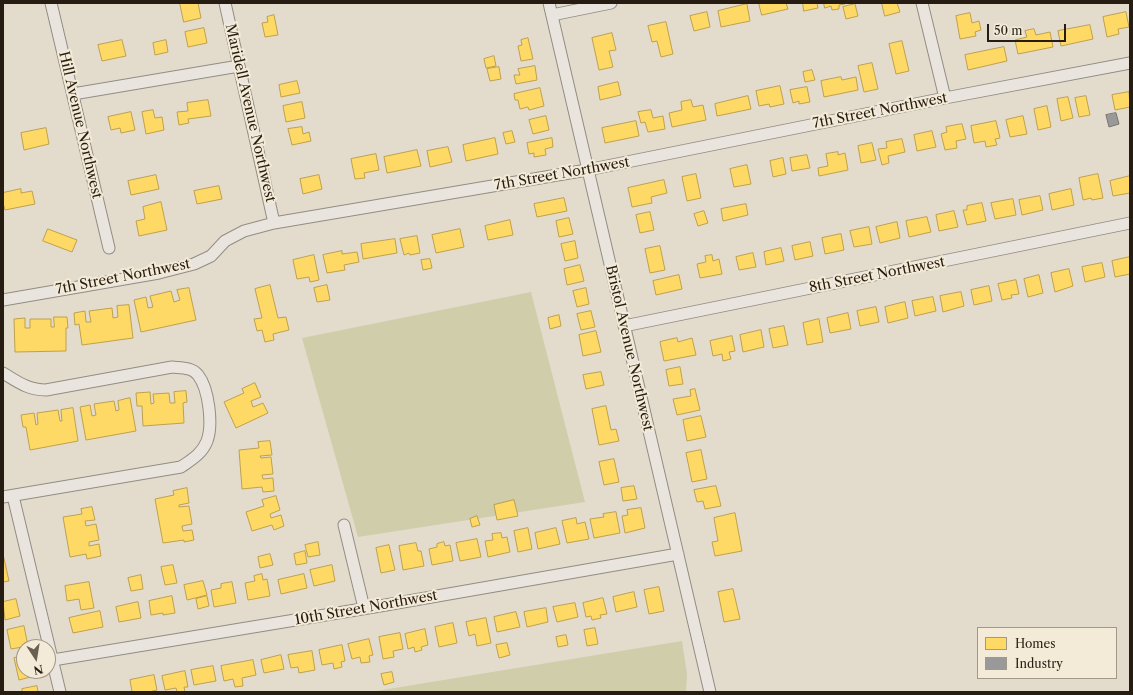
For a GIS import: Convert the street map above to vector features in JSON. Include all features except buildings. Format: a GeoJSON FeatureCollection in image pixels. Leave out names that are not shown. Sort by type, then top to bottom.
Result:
{"type":"FeatureCollection","features":[{"type":"Feature","properties":{"kind":"street","name":"Hill Avenue Northwest"},"geometry":{"type":"LineString","coordinates":[[51,3],[109,248]]}},
{"type":"Feature","properties":{"kind":"street","name":"Maridell Avenue Northwest"},"geometry":{"type":"LineString","coordinates":[[225,3],[274,223]]}},
{"type":"Feature","properties":{"kind":"street","name":"Bristol Avenue Northwest"},"geometry":{"type":"LineString","coordinates":[[549,3],[710,692]]}},
{"type":"Feature","properties":{"kind":"street"},"geometry":{"type":"LineString","coordinates":[[552,15],[612,3]]}},
{"type":"Feature","properties":{"kind":"street"},"geometry":{"type":"LineString","coordinates":[[922,3],[945,98]]}},
{"type":"Feature","properties":{"kind":"street","name":"7th Street Northwest"},"geometry":{"type":"LineString","coordinates":[[3,300],[159,273],[194,264],[211,256],[225,241],[244,231],[274,223],[588,170],[945,98],[1130,63]]}},
{"type":"Feature","properties":{"kind":"street"},"geometry":{"type":"LineString","coordinates":[[73,94],[239,66]]}},
{"type":"Feature","properties":{"kind":"street","name":"8th Street Northwest"},"geometry":{"type":"LineString","coordinates":[[624,326],[1130,223]]}},
{"type":"Feature","properties":{"kind":"street"},"geometry":{"type":"LineString","coordinates":[[3,373],[34,390],[46,390],[172,367],[188,368],[198,375],[204,387],[208,404],[210,424],[206,441],[198,456],[181,467],[8,497],[47,639]]}},
{"type":"Feature","properties":{"kind":"street"},"geometry":{"type":"LineString","coordinates":[[344,525],[364,608]]}},
{"type":"Feature","properties":{"kind":"street","name":"10th Street Northwest"},"geometry":{"type":"LineString","coordinates":[[56,659],[678,554]]}},
{"type":"Feature","properties":{"kind":"street"},"geometry":{"type":"LineString","coordinates":[[56,674],[60,692]]}},
{"type":"Feature","properties":{"kind":"shaded area"},"geometry":{"type":"Polygon","coordinates":[[[531,292],[585,502],[358,537],[302,338],[531,292]]]}},
{"type":"Feature","properties":{"kind":"shaded area"},"geometry":{"type":"Polygon","coordinates":[[[682,641],[687,674],[686,692],[370,692],[682,641]]]}}]}
